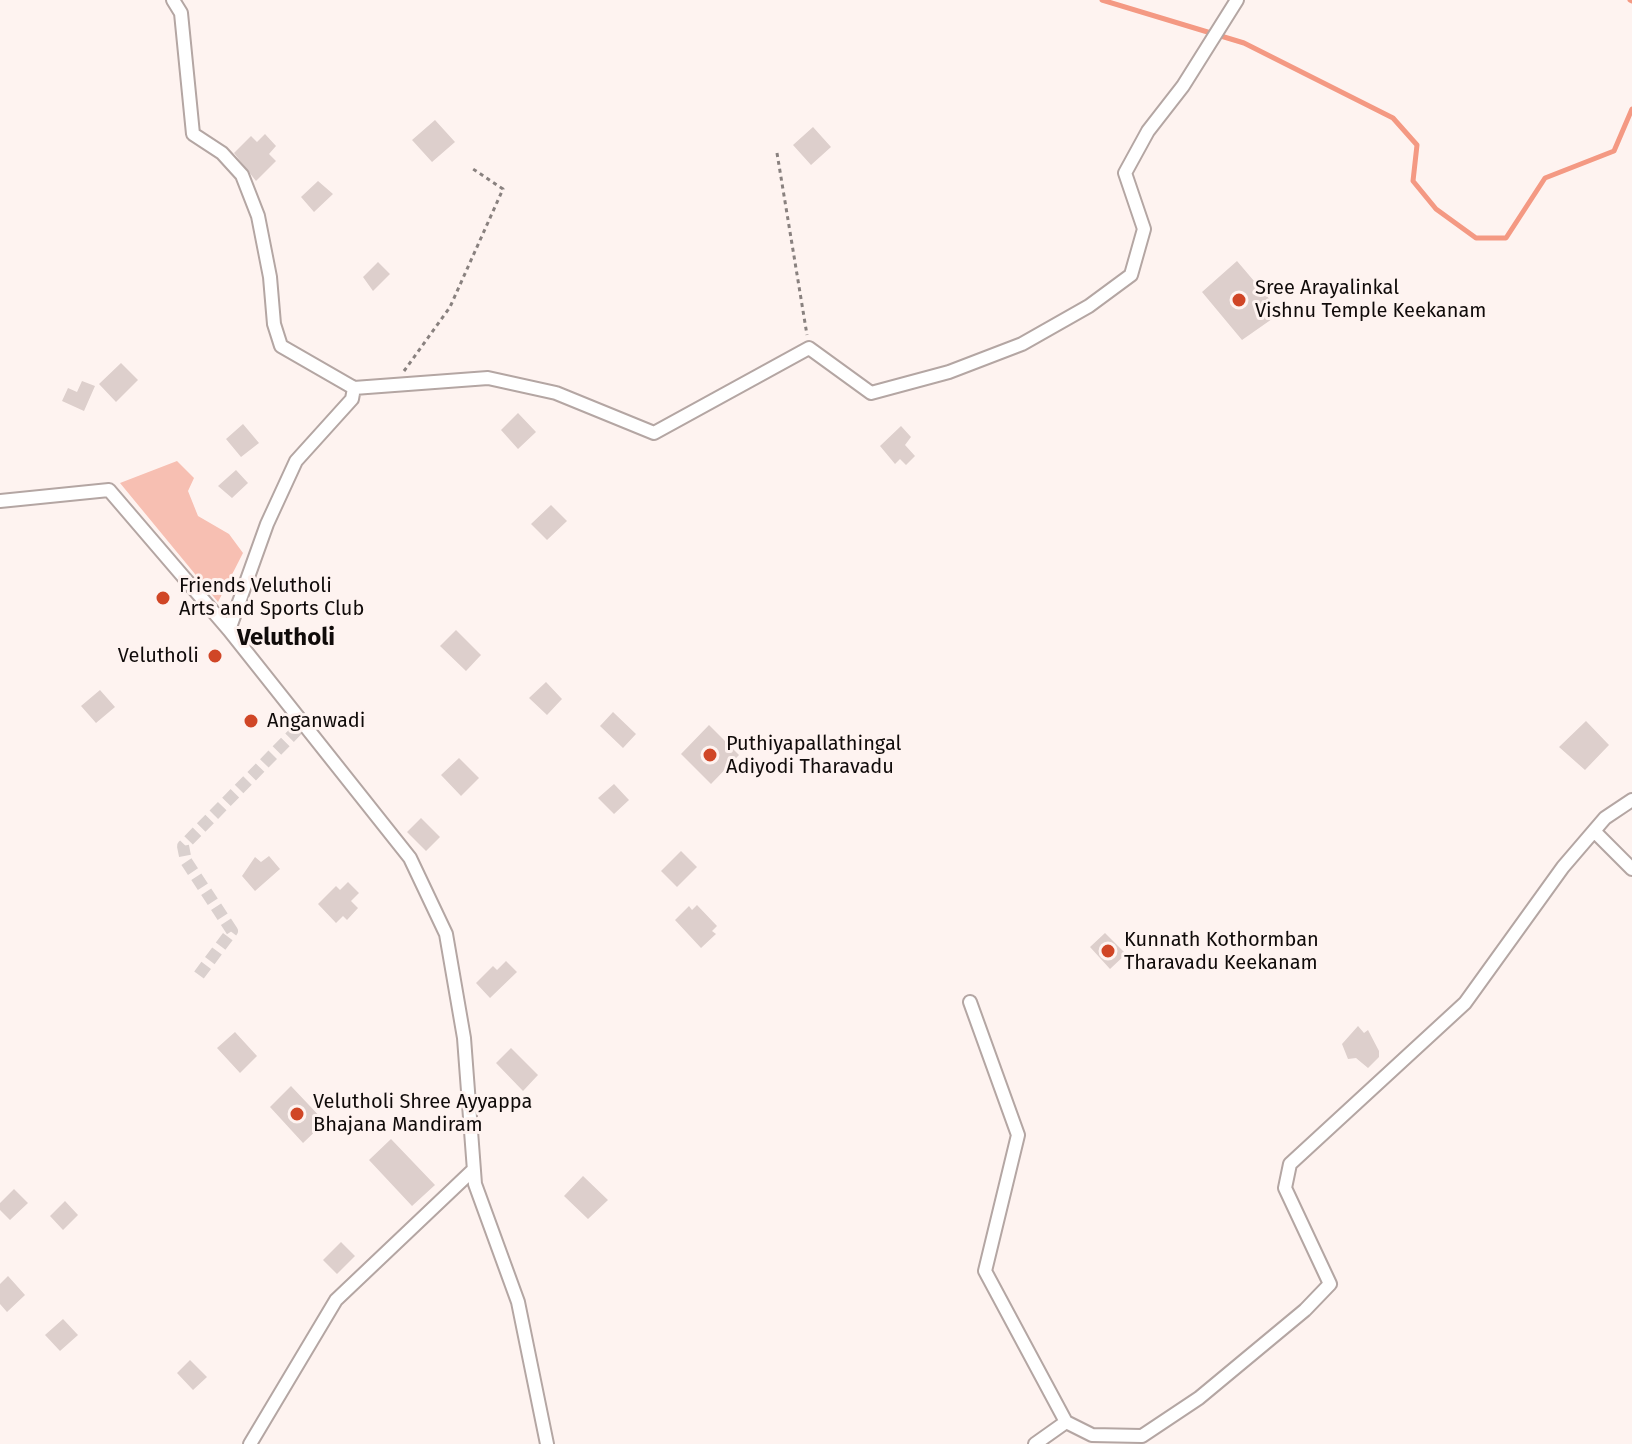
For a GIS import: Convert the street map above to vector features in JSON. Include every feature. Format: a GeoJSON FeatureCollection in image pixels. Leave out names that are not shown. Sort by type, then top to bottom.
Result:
{"type":"FeatureCollection","features":[{"type":"Feature","properties":{"kind":"street"},"geometry":{"type":"LineString","coordinates":[[173,0],[181,13],[193,134],[222,153],[242,175],[258,216],[270,277],[274,324],[281,346],[354,388],[488,378],[556,393],[654,433],[809,348],[871,393],[949,372],[1022,344],[1089,306],[1131,275],[1144,229],[1125,173],[1148,131],[1211,43],[1237,0]]}},
{"type":"Feature","properties":{"kind":"street"},"geometry":{"type":"LineString","coordinates":[[229,630],[267,524],[296,461],[352,399],[354,388]]}},
{"type":"Feature","properties":{"kind":"street"},"geometry":{"type":"LineString","coordinates":[[0,501],[109,490],[229,630],[410,858],[446,934],[464,1038],[473,1170],[518,1302],[547,1444]]}},
{"type":"Feature","properties":{"kind":"street"},"geometry":{"type":"LineString","coordinates":[[970,1002],[1018,1135],[985,1271],[1066,1422],[1092,1435],[1142,1436],[1199,1398],[1305,1310],[1330,1284],[1285,1188],[1290,1164],[1465,1003],[1563,867],[1605,818],[1632,800]]}},
{"type":"Feature","properties":{"kind":"street"},"geometry":{"type":"LineString","coordinates":[[1594,831],[1632,869]]}},
{"type":"Feature","properties":{"kind":"street"},"geometry":{"type":"LineString","coordinates":[[250,1444],[336,1300],[473,1170]]}},
{"type":"Feature","properties":{"kind":"street"},"geometry":{"type":"LineString","coordinates":[[1035,1444],[1066,1422]]}},
{"type":"Feature","properties":{"kind":"path"},"geometry":{"type":"LineString","coordinates":[[777,153],[809,348]]}},
{"type":"Feature","properties":{"kind":"path"},"geometry":{"type":"LineString","coordinates":[[395,384],[450,307],[503,189],[473,169]]}},
{"type":"Feature","properties":{"kind":"shaded area"},"geometry":{"type":"Polygon","coordinates":[[[177,461],[194,478],[188,491],[198,516],[229,534],[243,553],[218,602],[120,483],[177,461]]]}},
{"type":"Feature","properties":{"kind":"building"},"geometry":{"type":"Polygon","coordinates":[[[435,120],[455,142],[432,162],[412,140],[435,120]]]}},
{"type":"Feature","properties":{"kind":"building"},"geometry":{"type":"Polygon","coordinates":[[[813,127],[831,147],[811,165],[793,145],[813,127]]]}},
{"type":"Feature","properties":{"kind":"building"},"geometry":{"type":"Polygon","coordinates":[[[265,134],[276,146],[269,154],[276,161],[256,181],[234,153],[251,136],[257,142],[265,134]]]}},
{"type":"Feature","properties":{"kind":"building"},"geometry":{"type":"Polygon","coordinates":[[[318,181],[333,194],[314,212],[301,197],[318,181]]]}},
{"type":"Feature","properties":{"kind":"building","name":"Sree Arayalinkal Vishnu Temple Keekanam"},"geometry":{"type":"Polygon","coordinates":[[[1237,261],[1277,308],[1269,315],[1272,319],[1242,340],[1202,292],[1237,261]]]}},
{"type":"Feature","properties":{"kind":"building"},"geometry":{"type":"Polygon","coordinates":[[[378,262],[390,274],[373,291],[363,277],[378,262]]]}},
{"type":"Feature","properties":{"kind":"building"},"geometry":{"type":"Polygon","coordinates":[[[121,363],[138,380],[116,402],[99,384],[121,363]]]}},
{"type":"Feature","properties":{"kind":"building"},"geometry":{"type":"Polygon","coordinates":[[[82,381],[95,386],[84,411],[62,401],[68,388],[77,392],[82,381]]]}},
{"type":"Feature","properties":{"kind":"building"},"geometry":{"type":"Polygon","coordinates":[[[518,413],[536,432],[518,449],[501,430],[518,413]]]}},
{"type":"Feature","properties":{"kind":"building"},"geometry":{"type":"Polygon","coordinates":[[[243,424],[259,443],[241,457],[226,439],[243,424]]]}},
{"type":"Feature","properties":{"kind":"building"},"geometry":{"type":"Polygon","coordinates":[[[901,426],[911,437],[905,445],[915,456],[906,465],[900,459],[895,464],[880,446],[901,426]]]}},
{"type":"Feature","properties":{"kind":"building"},"geometry":{"type":"Polygon","coordinates":[[[236,470],[248,483],[232,498],[218,486],[236,470]]]}},
{"type":"Feature","properties":{"kind":"building"},"geometry":{"type":"Polygon","coordinates":[[[551,505],[567,521],[547,540],[531,524],[551,505]]]}},
{"type":"Feature","properties":{"kind":"building"},"geometry":{"type":"Polygon","coordinates":[[[456,630],[481,655],[466,671],[440,646],[456,630]]]}},
{"type":"Feature","properties":{"kind":"building"},"geometry":{"type":"Polygon","coordinates":[[[546,682],[562,699],[547,715],[529,698],[546,682]]]}},
{"type":"Feature","properties":{"kind":"building"},"geometry":{"type":"Polygon","coordinates":[[[100,690],[115,707],[96,723],[81,706],[100,690]]]}},
{"type":"Feature","properties":{"kind":"building"},"geometry":{"type":"Polygon","coordinates":[[[613,712],[636,734],[623,748],[600,726],[613,712]]]}},
{"type":"Feature","properties":{"kind":"building"},"geometry":{"type":"Polygon","coordinates":[[[1586,721],[1609,745],[1585,770],[1559,747],[1586,721]]]}},
{"type":"Feature","properties":{"kind":"building","name":"Puthiyapallathingal Adiyodi Tharavadu"},"geometry":{"type":"Polygon","coordinates":[[[709,725],[739,755],[711,784],[681,754],[709,725]]]}},
{"type":"Feature","properties":{"kind":"building"},"geometry":{"type":"Polygon","coordinates":[[[459,758],[479,778],[461,796],[441,775],[459,758]]]}},
{"type":"Feature","properties":{"kind":"building"},"geometry":{"type":"Polygon","coordinates":[[[614,784],[629,800],[614,814],[598,798],[614,784]]]}},
{"type":"Feature","properties":{"kind":"building"},"geometry":{"type":"Polygon","coordinates":[[[421,818],[440,837],[426,851],[407,832],[421,818]]]}},
{"type":"Feature","properties":{"kind":"building"},"geometry":{"type":"Polygon","coordinates":[[[681,851],[697,867],[677,887],[661,871],[681,851]]]}},
{"type":"Feature","properties":{"kind":"building"},"geometry":{"type":"Polygon","coordinates":[[[269,856],[280,869],[255,891],[242,876],[255,857],[261,862],[269,856]]]}},
{"type":"Feature","properties":{"kind":"building"},"geometry":{"type":"Polygon","coordinates":[[[348,882],[359,893],[351,901],[358,908],[347,920],[343,916],[336,923],[318,904],[336,886],[340,890],[348,882]]]}},
{"type":"Feature","properties":{"kind":"building"},"geometry":{"type":"Polygon","coordinates":[[[697,905],[717,926],[712,931],[716,934],[701,948],[675,920],[689,906],[692,910],[697,905]]]}},
{"type":"Feature","properties":{"kind":"building","name":"Kunnath Kothormban Tharavadu Keekanam"},"geometry":{"type":"Polygon","coordinates":[[[1105,933],[1126,954],[1110,969],[1090,947],[1105,933]]]}},
{"type":"Feature","properties":{"kind":"building"},"geometry":{"type":"Polygon","coordinates":[[[506,961],[517,972],[490,998],[476,983],[493,966],[497,970],[506,961]]]}},
{"type":"Feature","properties":{"kind":"building"},"geometry":{"type":"Polygon","coordinates":[[[1358,1026],[1364,1033],[1368,1030],[1379,1051],[1379,1057],[1368,1068],[1356,1058],[1348,1059],[1342,1044],[1358,1026]]]}},
{"type":"Feature","properties":{"kind":"building"},"geometry":{"type":"Polygon","coordinates":[[[235,1032],[257,1056],[240,1073],[217,1048],[235,1032]]]}},
{"type":"Feature","properties":{"kind":"building"},"geometry":{"type":"Polygon","coordinates":[[[511,1048],[538,1075],[523,1091],[496,1063],[511,1048]]]}},
{"type":"Feature","properties":{"kind":"building","name":"Velutholi Shree Ayyappa Bhajana Mandiram"},"geometry":{"type":"Polygon","coordinates":[[[291,1086],[325,1122],[303,1143],[270,1107],[291,1086]]]}},
{"type":"Feature","properties":{"kind":"building"},"geometry":{"type":"Polygon","coordinates":[[[391,1139],[435,1185],[412,1206],[369,1160],[391,1139]]]}},
{"type":"Feature","properties":{"kind":"building"},"geometry":{"type":"Polygon","coordinates":[[[583,1176],[608,1200],[588,1219],[564,1196],[583,1176]]]}},
{"type":"Feature","properties":{"kind":"building"},"geometry":{"type":"Polygon","coordinates":[[[14,1189],[28,1203],[10,1220],[0,1210],[0,1203],[14,1189]]]}},
{"type":"Feature","properties":{"kind":"building"},"geometry":{"type":"Polygon","coordinates":[[[65,1201],[78,1215],[63,1230],[50,1216],[65,1201]]]}},
{"type":"Feature","properties":{"kind":"building"},"geometry":{"type":"Polygon","coordinates":[[[341,1242],[355,1256],[337,1274],[323,1260],[341,1242]]]}},
{"type":"Feature","properties":{"kind":"building"},"geometry":{"type":"Polygon","coordinates":[[[8,1276],[25,1295],[7,1312],[0,1304],[0,1284],[8,1276]]]}},
{"type":"Feature","properties":{"kind":"building"},"geometry":{"type":"Polygon","coordinates":[[[63,1319],[78,1335],[60,1351],[45,1335],[63,1319]]]}},
{"type":"Feature","properties":{"kind":"building"},"geometry":{"type":"Polygon","coordinates":[[[190,1360],[207,1377],[193,1390],[177,1373],[190,1360]]]}},
{"type":"Feature","properties":{"kind":"waterway"},"geometry":{"type":"LineString","coordinates":[[1102,0],[1244,43],[1393,118],[1417,145],[1413,181],[1436,209],[1476,238],[1506,238],[1545,178],[1614,151],[1632,109]]}},
{"type":"Feature","properties":{"kind":"tunnel"},"geometry":{"type":"LineString","coordinates":[[199,975],[232,931],[186,861],[183,846],[303,724]]}},
{"type":"Feature","properties":{"kind":"place","name":"Sree Arayalinkal Vishnu Temple Keekanam"},"geometry":{"type":"Point","coordinates":[1239,300]}},
{"type":"Feature","properties":{"kind":"place","name":"Friends Velutholi Arts and Sports Club"},"geometry":{"type":"Point","coordinates":[163,598]}},
{"type":"Feature","properties":{"kind":"place","name":"Velutholi"},"geometry":{"type":"Point","coordinates":[215,656]}},
{"type":"Feature","properties":{"kind":"place","name":"Anganwadi"},"geometry":{"type":"Point","coordinates":[251,721]}},
{"type":"Feature","properties":{"kind":"place","name":"Puthiyapallathingal Adiyodi Tharavadu"},"geometry":{"type":"Point","coordinates":[710,755]}},
{"type":"Feature","properties":{"kind":"place","name":"Kunnath Kothormban Tharavadu Keekanam"},"geometry":{"type":"Point","coordinates":[1108,951]}},
{"type":"Feature","properties":{"kind":"place","name":"Velutholi Shree Ayyappa Bhajana Mandiram"},"geometry":{"type":"Point","coordinates":[297,1114]}},
{"type":"Feature","properties":{"kind":"district","name":"Velutholi"},"geometry":{"type":"Point","coordinates":[286,638]}}]}
